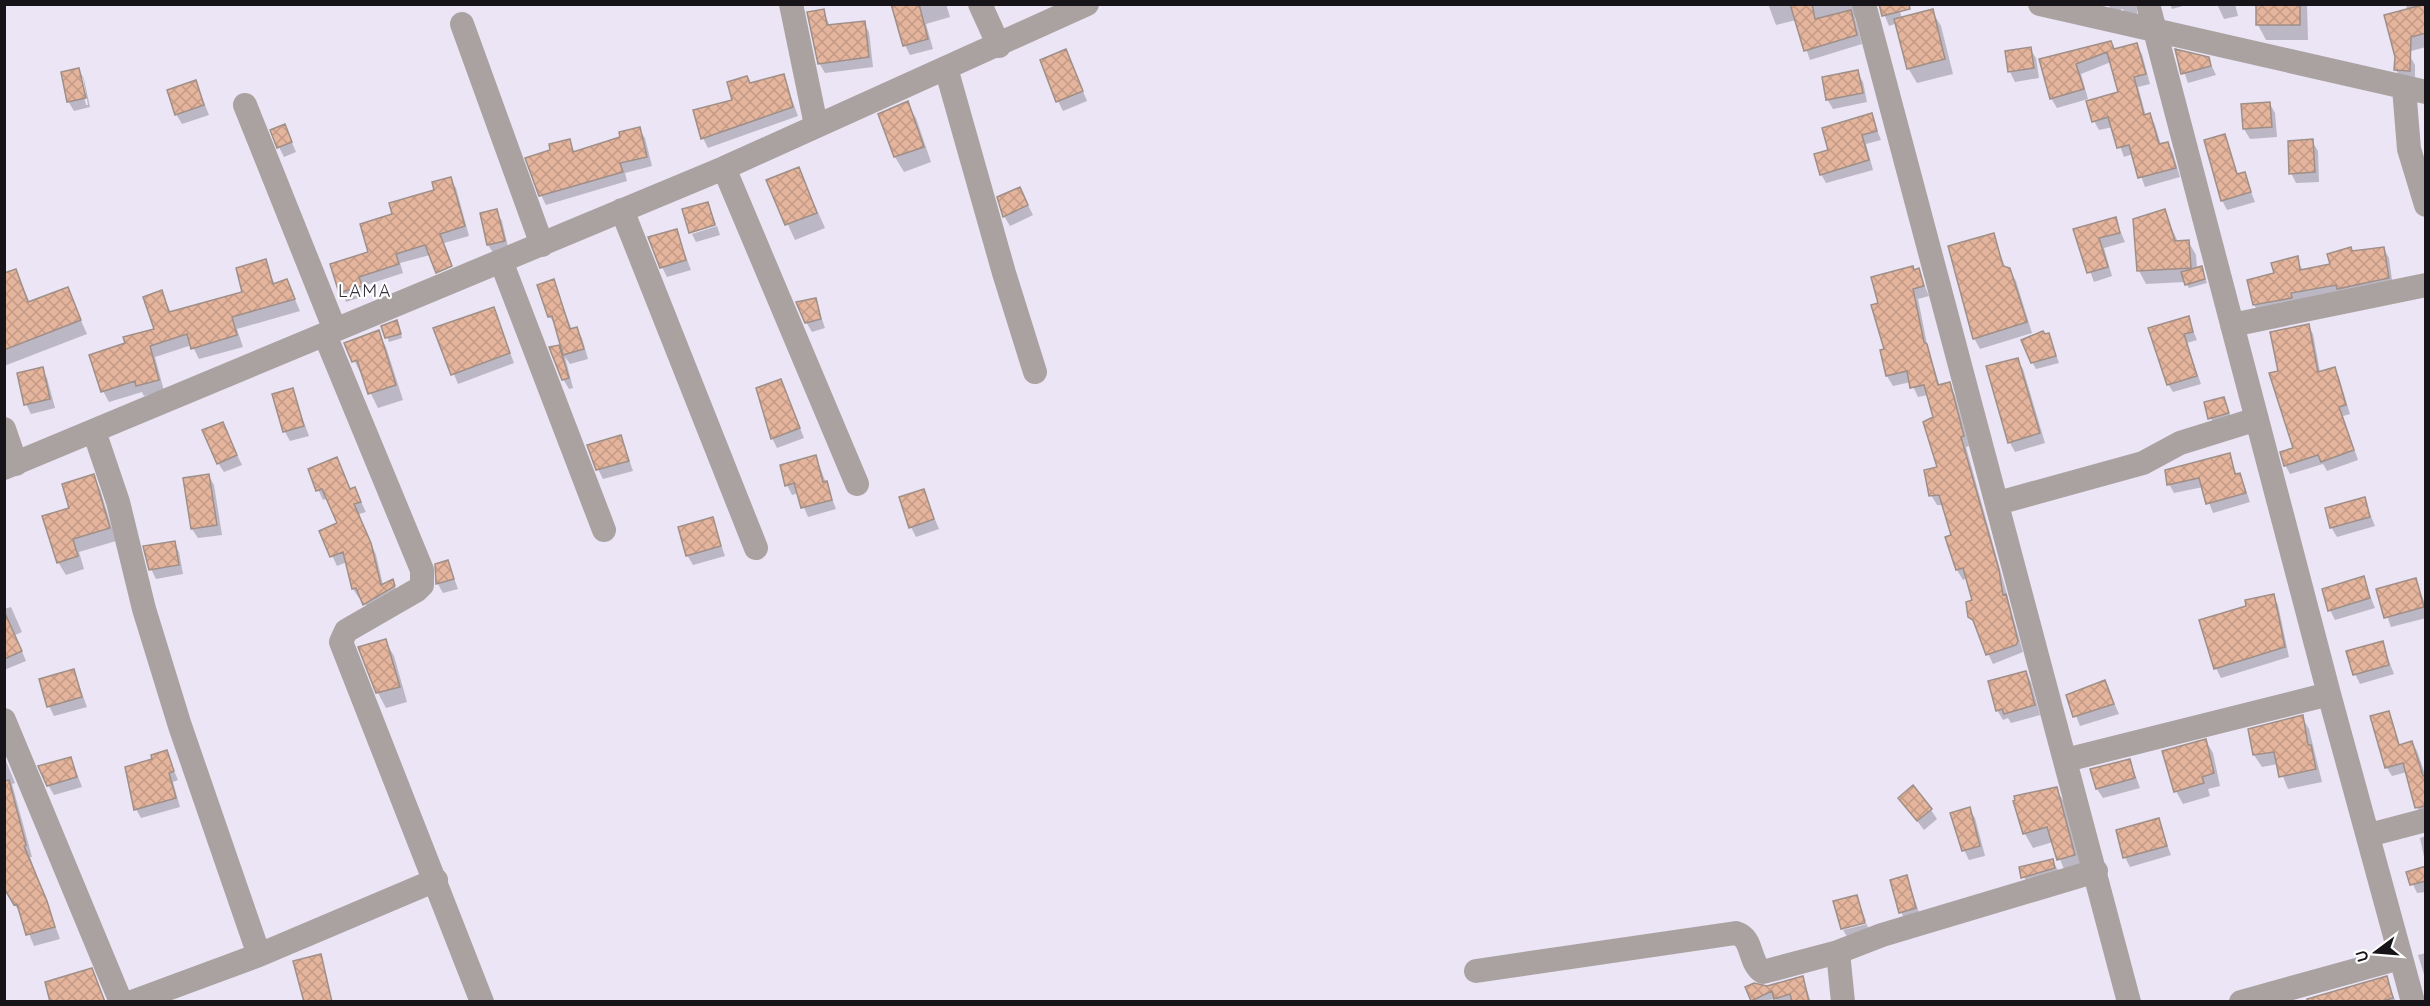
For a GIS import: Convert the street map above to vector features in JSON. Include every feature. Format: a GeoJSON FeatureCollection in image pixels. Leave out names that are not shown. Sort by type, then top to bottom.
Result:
{"type":"FeatureCollection","features":[{"type":"Feature","properties":{"kind":"street"},"geometry":{"type":"LineString","coordinates":[[791,4],[816,125]]}},
{"type":"Feature","properties":{"kind":"street"},"geometry":{"type":"LineString","coordinates":[[980,4],[999,46]]}},
{"type":"Feature","properties":{"kind":"street"},"geometry":{"type":"LineString","coordinates":[[4,429],[10,466],[724,168],[816,125],[999,46],[1087,4]]}},
{"type":"Feature","properties":{"kind":"street"},"geometry":{"type":"LineString","coordinates":[[1864,4],[2096,871],[2128,1002]]}},
{"type":"Feature","properties":{"kind":"street"},"geometry":{"type":"LineString","coordinates":[[2040,4],[2415,90],[2409,149],[2426,205]]}},
{"type":"Feature","properties":{"kind":"street"},"geometry":{"type":"LineString","coordinates":[[2148,4],[2329,694],[2413,1002]]}},
{"type":"Feature","properties":{"kind":"street"},"geometry":{"type":"LineString","coordinates":[[462,24],[542,245]]}},
{"type":"Feature","properties":{"kind":"street"},"geometry":{"type":"LineString","coordinates":[[946,68],[1004,273],[1035,372]]}},
{"type":"Feature","properties":{"kind":"street"},"geometry":{"type":"LineString","coordinates":[[245,105],[422,570],[422,585],[417,590],[346,631],[341,642],[482,1002]]}},
{"type":"Feature","properties":{"kind":"street"},"geometry":{"type":"LineString","coordinates":[[724,168],[857,484]]}},
{"type":"Feature","properties":{"kind":"street"},"geometry":{"type":"LineString","coordinates":[[622,210],[756,548]]}},
{"type":"Feature","properties":{"kind":"street"},"geometry":{"type":"LineString","coordinates":[[501,261],[604,530]]}},
{"type":"Feature","properties":{"kind":"street"},"geometry":{"type":"LineString","coordinates":[[2232,326],[2426,285]]}},
{"type":"Feature","properties":{"kind":"street"},"geometry":{"type":"LineString","coordinates":[[1998,503],[2143,463],[2180,443],[2257,418]]}},
{"type":"Feature","properties":{"kind":"street"},"geometry":{"type":"LineString","coordinates":[[93,431],[118,502],[144,609],[183,735],[259,955]]}},
{"type":"Feature","properties":{"kind":"street"},"geometry":{"type":"LineString","coordinates":[[2066,760],[2329,694]]}},
{"type":"Feature","properties":{"kind":"street"},"geometry":{"type":"LineString","coordinates":[[4,720],[121,1002]]}},
{"type":"Feature","properties":{"kind":"street"},"geometry":{"type":"LineString","coordinates":[[2368,835],[2426,820]]}},
{"type":"Feature","properties":{"kind":"street"},"geometry":{"type":"LineString","coordinates":[[1476,971],[1736,933],[1747,941],[1755,963],[1763,972],[1838,952],[1882,935],[2096,871]]}},
{"type":"Feature","properties":{"kind":"street"},"geometry":{"type":"LineString","coordinates":[[132,1002],[259,955],[436,880]]}},
{"type":"Feature","properties":{"kind":"street"},"geometry":{"type":"LineString","coordinates":[[1838,952],[1844,1002]]}},
{"type":"Feature","properties":{"kind":"street"},"geometry":{"type":"LineString","coordinates":[[2241,1002],[2400,958]]}},
{"type":"Feature","properties":{"kind":"building"},"geometry":{"type":"Polygon","coordinates":[[[891,4],[919,4],[928,39],[903,46],[891,4]]]}},
{"type":"Feature","properties":{"kind":"building"},"geometry":{"type":"Polygon","coordinates":[[[1790,4],[1812,4],[1815,19],[1851,10],[1857,35],[1804,51],[1790,4]]]}},
{"type":"Feature","properties":{"kind":"building"},"geometry":{"type":"Polygon","coordinates":[[[1879,4],[1909,4],[1910,9],[1882,16],[1879,4]]]}},
{"type":"Feature","properties":{"kind":"building"},"geometry":{"type":"Polygon","coordinates":[[[2256,4],[2300,4],[2300,25],[2256,25],[2256,4]]]}},
{"type":"Feature","properties":{"kind":"building"},"geometry":{"type":"Polygon","coordinates":[[[2426,4],[2426,33],[2411,37],[2410,71],[2394,70],[2395,57],[2384,15],[2426,4]]]}},
{"type":"Feature","properties":{"kind":"building"},"geometry":{"type":"Polygon","coordinates":[[[824,9],[827,25],[865,21],[869,57],[818,64],[807,12],[824,9]]]}},
{"type":"Feature","properties":{"kind":"building"},"geometry":{"type":"Polygon","coordinates":[[[1933,9],[1945,59],[1907,69],[1894,19],[1933,9]]]}},
{"type":"Feature","properties":{"kind":"building"},"geometry":{"type":"Polygon","coordinates":[[[2111,41],[2114,49],[2137,43],[2146,74],[2134,77],[2144,115],[2150,113],[2159,144],[2168,142],[2176,168],[2138,178],[2129,145],[2117,148],[2108,117],[2092,122],[2086,101],[2118,92],[2107,52],[2076,64],[2084,89],[2050,99],[2039,59],[2111,41]]]}},
{"type":"Feature","properties":{"kind":"building"},"geometry":{"type":"Polygon","coordinates":[[[2031,47],[2034,68],[2008,72],[2005,51],[2031,47]]]}},
{"type":"Feature","properties":{"kind":"building"},"geometry":{"type":"Polygon","coordinates":[[[1066,49],[1083,91],[1056,102],[1040,60],[1066,49]]]}},
{"type":"Feature","properties":{"kind":"building"},"geometry":{"type":"Polygon","coordinates":[[[2175,49],[2209,57],[2211,66],[2181,74],[2175,49]]]}},
{"type":"Feature","properties":{"kind":"building"},"geometry":{"type":"Polygon","coordinates":[[[79,68],[86,98],[67,102],[61,72],[79,68]]]}},
{"type":"Feature","properties":{"kind":"building"},"geometry":{"type":"Polygon","coordinates":[[[1858,70],[1863,93],[1826,100],[1822,77],[1858,70]]]}},
{"type":"Feature","properties":{"kind":"building"},"geometry":{"type":"Polygon","coordinates":[[[784,74],[793,107],[701,139],[693,110],[732,100],[727,82],[747,76],[750,83],[784,74]]]}},
{"type":"Feature","properties":{"kind":"building"},"geometry":{"type":"Polygon","coordinates":[[[196,80],[204,105],[175,115],[167,90],[196,80]]]}},
{"type":"Feature","properties":{"kind":"building"},"geometry":{"type":"Polygon","coordinates":[[[908,101],[924,147],[894,157],[878,114],[908,101]]]}},
{"type":"Feature","properties":{"kind":"building"},"geometry":{"type":"Polygon","coordinates":[[[2270,102],[2272,127],[2243,129],[2241,104],[2270,102]]]}},
{"type":"Feature","properties":{"kind":"building"},"geometry":{"type":"Polygon","coordinates":[[[1872,113],[1877,131],[1862,135],[1869,160],[1820,175],[1814,154],[1828,150],[1822,128],[1872,113]]]}},
{"type":"Feature","properties":{"kind":"building"},"geometry":{"type":"Polygon","coordinates":[[[285,124],[292,142],[277,148],[270,130],[285,124]]]}},
{"type":"Feature","properties":{"kind":"building"},"geometry":{"type":"Polygon","coordinates":[[[640,127],[647,157],[620,163],[623,172],[539,196],[525,158],[550,150],[549,144],[570,139],[573,152],[620,137],[619,132],[640,127]]]}},
{"type":"Feature","properties":{"kind":"building"},"geometry":{"type":"Polygon","coordinates":[[[2225,134],[2237,174],[2245,172],[2251,192],[2221,201],[2204,140],[2225,134]]]}},
{"type":"Feature","properties":{"kind":"building"},"geometry":{"type":"Polygon","coordinates":[[[2313,139],[2315,172],[2289,174],[2288,141],[2313,139]]]}},
{"type":"Feature","properties":{"kind":"building"},"geometry":{"type":"Polygon","coordinates":[[[799,167],[817,213],[785,225],[766,180],[799,167]]]}},
{"type":"Feature","properties":{"kind":"building"},"geometry":{"type":"Polygon","coordinates":[[[451,177],[465,226],[440,234],[452,266],[436,273],[425,245],[396,254],[399,264],[359,277],[362,286],[339,293],[330,264],[368,252],[360,224],[392,214],[389,203],[434,190],[432,182],[451,177]]]}},
{"type":"Feature","properties":{"kind":"building"},"geometry":{"type":"Polygon","coordinates":[[[1020,187],[1028,205],[1003,217],[997,197],[1020,187]]]}},
{"type":"Feature","properties":{"kind":"building"},"geometry":{"type":"Polygon","coordinates":[[[708,202],[715,225],[689,233],[682,209],[708,202]]]}},
{"type":"Feature","properties":{"kind":"building"},"geometry":{"type":"Polygon","coordinates":[[[497,209],[505,241],[487,245],[480,213],[497,209]]]}},
{"type":"Feature","properties":{"kind":"building"},"geometry":{"type":"Polygon","coordinates":[[[2165,209],[2175,241],[2189,240],[2191,268],[2137,271],[2133,219],[2165,209]]]}},
{"type":"Feature","properties":{"kind":"building"},"geometry":{"type":"Polygon","coordinates":[[[2116,217],[2120,233],[2099,238],[2108,267],[2087,273],[2073,229],[2116,217]]]}},
{"type":"Feature","properties":{"kind":"building"},"geometry":{"type":"Polygon","coordinates":[[[677,229],[686,260],[660,268],[648,237],[677,229]]]}},
{"type":"Feature","properties":{"kind":"building"},"geometry":{"type":"Polygon","coordinates":[[[1994,233],[2003,266],[2010,268],[2027,322],[1973,339],[1948,246],[1994,233]]]}},
{"type":"Feature","properties":{"kind":"building"},"geometry":{"type":"Polygon","coordinates":[[[2351,247],[2352,251],[2384,247],[2389,278],[2337,289],[2336,285],[2291,293],[2292,298],[2253,305],[2247,280],[2274,273],[2271,263],[2298,256],[2300,270],[2330,264],[2327,254],[2351,247]]]}},
{"type":"Feature","properties":{"kind":"building"},"geometry":{"type":"Polygon","coordinates":[[[266,259],[273,284],[287,279],[295,299],[232,317],[237,335],[191,349],[187,334],[150,346],[159,380],[136,386],[135,381],[101,392],[89,355],[125,343],[123,337],[154,329],[143,297],[162,290],[169,312],[242,292],[236,268],[266,259]]]}},
{"type":"Feature","properties":{"kind":"building"},"geometry":{"type":"Polygon","coordinates":[[[1913,266],[1914,270],[1919,268],[1924,286],[1913,289],[1924,342],[1927,344],[1938,385],[1950,382],[1964,436],[1961,437],[1999,570],[2003,595],[2006,594],[2018,641],[2016,645],[1986,655],[1973,620],[1968,617],[1966,602],[1972,600],[1963,568],[1956,570],[1945,537],[1951,535],[1939,495],[1929,496],[1924,470],[1937,467],[1923,422],[1933,417],[1924,385],[1910,388],[1907,371],[1886,376],[1880,350],[1884,349],[1871,305],[1878,303],[1871,277],[1913,266]]]}},
{"type":"Feature","properties":{"kind":"building"},"geometry":{"type":"Polygon","coordinates":[[[2202,266],[2205,279],[2185,285],[2181,272],[2202,266]]]}},
{"type":"Feature","properties":{"kind":"building"},"geometry":{"type":"Polygon","coordinates":[[[16,269],[28,302],[68,287],[81,320],[4,350],[4,273],[16,269]]]}},
{"type":"Feature","properties":{"kind":"building"},"geometry":{"type":"Polygon","coordinates":[[[554,279],[570,329],[577,327],[584,349],[563,355],[552,316],[548,317],[537,285],[554,279]]]}},
{"type":"Feature","properties":{"kind":"building"},"geometry":{"type":"Polygon","coordinates":[[[816,298],[821,319],[805,323],[796,302],[816,298]]]}},
{"type":"Feature","properties":{"kind":"building"},"geometry":{"type":"Polygon","coordinates":[[[494,307],[510,353],[451,375],[433,328],[494,307]]]}},
{"type":"Feature","properties":{"kind":"building"},"geometry":{"type":"Polygon","coordinates":[[[2189,316],[2193,332],[2184,334],[2197,376],[2167,385],[2148,328],[2189,316]]]}},
{"type":"Feature","properties":{"kind":"building"},"geometry":{"type":"Polygon","coordinates":[[[397,320],[401,334],[385,338],[381,326],[397,320]]]}},
{"type":"Feature","properties":{"kind":"building"},"geometry":{"type":"Polygon","coordinates":[[[2309,324],[2318,372],[2335,367],[2346,405],[2339,407],[2354,450],[2321,462],[2318,455],[2284,466],[2280,452],[2293,448],[2269,373],[2278,371],[2270,332],[2309,324]]]}},
{"type":"Feature","properties":{"kind":"building"},"geometry":{"type":"Polygon","coordinates":[[[379,330],[396,385],[368,394],[357,360],[352,362],[344,343],[379,330]]]}},
{"type":"Feature","properties":{"kind":"building"},"geometry":{"type":"Polygon","coordinates":[[[2043,331],[2045,334],[2049,333],[2056,356],[2031,363],[2021,340],[2043,331]]]}},
{"type":"Feature","properties":{"kind":"building"},"geometry":{"type":"Polygon","coordinates":[[[559,345],[569,378],[562,380],[549,347],[559,345]]]}},
{"type":"Feature","properties":{"kind":"building"},"geometry":{"type":"Polygon","coordinates":[[[2018,358],[2040,433],[2008,443],[1986,366],[2018,358]]]}},
{"type":"Feature","properties":{"kind":"building"},"geometry":{"type":"Polygon","coordinates":[[[43,367],[50,399],[24,405],[17,373],[43,367]]]}},
{"type":"Feature","properties":{"kind":"building"},"geometry":{"type":"Polygon","coordinates":[[[781,379],[800,428],[771,439],[756,388],[781,379]]]}},
{"type":"Feature","properties":{"kind":"building"},"geometry":{"type":"Polygon","coordinates":[[[293,388],[304,426],[283,432],[272,394],[293,388]]]}},
{"type":"Feature","properties":{"kind":"building"},"geometry":{"type":"Polygon","coordinates":[[[2224,397],[2229,413],[2208,419],[2204,402],[2224,397]]]}},
{"type":"Feature","properties":{"kind":"building"},"geometry":{"type":"Polygon","coordinates":[[[223,422],[237,455],[217,464],[202,430],[223,422]]]}},
{"type":"Feature","properties":{"kind":"building"},"geometry":{"type":"Polygon","coordinates":[[[621,435],[629,461],[596,470],[587,445],[621,435]]]}},
{"type":"Feature","properties":{"kind":"building"},"geometry":{"type":"Polygon","coordinates":[[[2230,453],[2235,474],[2240,473],[2246,493],[2206,504],[2199,478],[2167,485],[2165,470],[2230,453]]]}},
{"type":"Feature","properties":{"kind":"building"},"geometry":{"type":"Polygon","coordinates":[[[816,455],[823,482],[827,481],[832,500],[801,508],[794,483],[785,486],[780,465],[816,455]]]}},
{"type":"Feature","properties":{"kind":"building"},"geometry":{"type":"Polygon","coordinates":[[[337,457],[350,489],[355,487],[361,502],[354,504],[371,543],[381,585],[393,579],[395,586],[363,605],[356,588],[352,589],[343,552],[330,557],[319,531],[337,523],[322,489],[316,491],[308,469],[337,457]]]}},
{"type":"Feature","properties":{"kind":"building"},"geometry":{"type":"Polygon","coordinates":[[[94,474],[110,528],[73,539],[78,556],[57,563],[42,516],[69,508],[62,484],[94,474]]]}},
{"type":"Feature","properties":{"kind":"building"},"geometry":{"type":"Polygon","coordinates":[[[209,474],[217,525],[191,529],[183,478],[209,474]]]}},
{"type":"Feature","properties":{"kind":"building"},"geometry":{"type":"Polygon","coordinates":[[[924,489],[934,519],[909,528],[899,497],[924,489]]]}},
{"type":"Feature","properties":{"kind":"building"},"geometry":{"type":"Polygon","coordinates":[[[2365,497],[2370,517],[2330,528],[2325,508],[2365,497]]]}},
{"type":"Feature","properties":{"kind":"building"},"geometry":{"type":"Polygon","coordinates":[[[713,517],[721,546],[686,556],[678,527],[713,517]]]}},
{"type":"Feature","properties":{"kind":"building"},"geometry":{"type":"Polygon","coordinates":[[[175,541],[179,565],[149,570],[143,546],[175,541]]]}},
{"type":"Feature","properties":{"kind":"building"},"geometry":{"type":"Polygon","coordinates":[[[448,560],[454,579],[436,584],[435,564],[448,560]]]}},
{"type":"Feature","properties":{"kind":"building"},"geometry":{"type":"Polygon","coordinates":[[[2364,576],[2370,598],[2328,611],[2322,589],[2364,576]]]}},
{"type":"Feature","properties":{"kind":"building"},"geometry":{"type":"Polygon","coordinates":[[[2416,578],[2424,607],[2384,618],[2376,589],[2416,578]]]}},
{"type":"Feature","properties":{"kind":"building"},"geometry":{"type":"Polygon","coordinates":[[[2274,594],[2285,647],[2214,669],[2199,620],[2246,606],[2245,600],[2274,594]]]}},
{"type":"Feature","properties":{"kind":"building"},"geometry":{"type":"Polygon","coordinates":[[[4,611],[22,651],[4,659],[4,611]]]}},
{"type":"Feature","properties":{"kind":"building"},"geometry":{"type":"Polygon","coordinates":[[[386,639],[400,687],[376,693],[358,647],[386,639]]]}},
{"type":"Feature","properties":{"kind":"building"},"geometry":{"type":"Polygon","coordinates":[[[2383,641],[2389,665],[2353,675],[2346,651],[2383,641]]]}},
{"type":"Feature","properties":{"kind":"building"},"geometry":{"type":"Polygon","coordinates":[[[74,669],[82,697],[47,707],[39,679],[74,669]]]}},
{"type":"Feature","properties":{"kind":"building"},"geometry":{"type":"Polygon","coordinates":[[[2026,671],[2035,705],[2004,714],[2002,709],[1996,711],[1988,681],[2026,671]]]}},
{"type":"Feature","properties":{"kind":"building"},"geometry":{"type":"Polygon","coordinates":[[[2105,680],[2114,704],[2073,717],[2066,695],[2105,680]]]}},
{"type":"Feature","properties":{"kind":"building"},"geometry":{"type":"Polygon","coordinates":[[[2389,711],[2399,745],[2412,741],[2423,776],[2426,775],[2426,806],[2415,808],[2403,763],[2385,768],[2370,716],[2389,711]]]}},
{"type":"Feature","properties":{"kind":"building"},"geometry":{"type":"Polygon","coordinates":[[[2303,715],[2308,745],[2311,745],[2316,769],[2279,777],[2274,752],[2253,755],[2248,729],[2303,715]]]}},
{"type":"Feature","properties":{"kind":"building"},"geometry":{"type":"Polygon","coordinates":[[[2206,739],[2214,773],[2202,777],[2204,783],[2174,792],[2162,751],[2206,739]]]}},
{"type":"Feature","properties":{"kind":"building"},"geometry":{"type":"Polygon","coordinates":[[[167,750],[174,771],[169,773],[176,798],[134,810],[125,767],[152,759],[151,755],[167,750]]]}},
{"type":"Feature","properties":{"kind":"building"},"geometry":{"type":"Polygon","coordinates":[[[71,757],[77,777],[47,786],[38,766],[71,757]]]}},
{"type":"Feature","properties":{"kind":"building"},"geometry":{"type":"Polygon","coordinates":[[[2130,759],[2135,778],[2096,789],[2090,769],[2130,759]]]}},
{"type":"Feature","properties":{"kind":"building"},"geometry":{"type":"Polygon","coordinates":[[[9,780],[26,845],[24,846],[47,901],[55,927],[26,935],[17,904],[14,905],[4,888],[4,781],[9,780]]]}},
{"type":"Feature","properties":{"kind":"building"},"geometry":{"type":"Polygon","coordinates":[[[1913,785],[1932,809],[1917,821],[1898,798],[1913,785]]]}},
{"type":"Feature","properties":{"kind":"building"},"geometry":{"type":"Polygon","coordinates":[[[2057,787],[2075,855],[2057,860],[2047,827],[2023,834],[2013,801],[2014,796],[2057,787]]]}},
{"type":"Feature","properties":{"kind":"building"},"geometry":{"type":"Polygon","coordinates":[[[1970,807],[1980,846],[1962,851],[1950,813],[1970,807]]]}},
{"type":"Feature","properties":{"kind":"building"},"geometry":{"type":"Polygon","coordinates":[[[2159,818],[2167,846],[2123,858],[2116,830],[2159,818]]]}},
{"type":"Feature","properties":{"kind":"building"},"geometry":{"type":"Polygon","coordinates":[[[2053,859],[2055,868],[2021,878],[2019,867],[2053,859]]]}},
{"type":"Feature","properties":{"kind":"building"},"geometry":{"type":"Polygon","coordinates":[[[2426,866],[2426,881],[2410,885],[2406,872],[2426,866]]]}},
{"type":"Feature","properties":{"kind":"building"},"geometry":{"type":"Polygon","coordinates":[[[1907,875],[1916,908],[1899,913],[1890,880],[1907,875]]]}},
{"type":"Feature","properties":{"kind":"building"},"geometry":{"type":"Polygon","coordinates":[[[1857,895],[1865,923],[1841,929],[1833,901],[1857,895]]]}},
{"type":"Feature","properties":{"kind":"building"},"geometry":{"type":"Polygon","coordinates":[[[321,954],[332,1002],[304,1002],[293,961],[321,954]]]}},
{"type":"Feature","properties":{"kind":"building"},"geometry":{"type":"Polygon","coordinates":[[[92,968],[105,1002],[50,1002],[45,982],[92,968]]]}},
{"type":"Feature","properties":{"kind":"building"},"geometry":{"type":"Polygon","coordinates":[[[1803,976],[1809,1002],[1792,1002],[1790,994],[1774,999],[1772,991],[1751,1001],[1745,987],[1754,983],[1767,986],[1803,976]]]}},
{"type":"Feature","properties":{"kind":"building"},"geometry":{"type":"Polygon","coordinates":[[[2387,976],[2393,998],[2379,1002],[2307,1002],[2307,999],[2387,976]]]}},
{"type":"Feature","properties":{"kind":"district","name":"LAMA"},"geometry":{"type":"Point","coordinates":[365,290]}}]}
